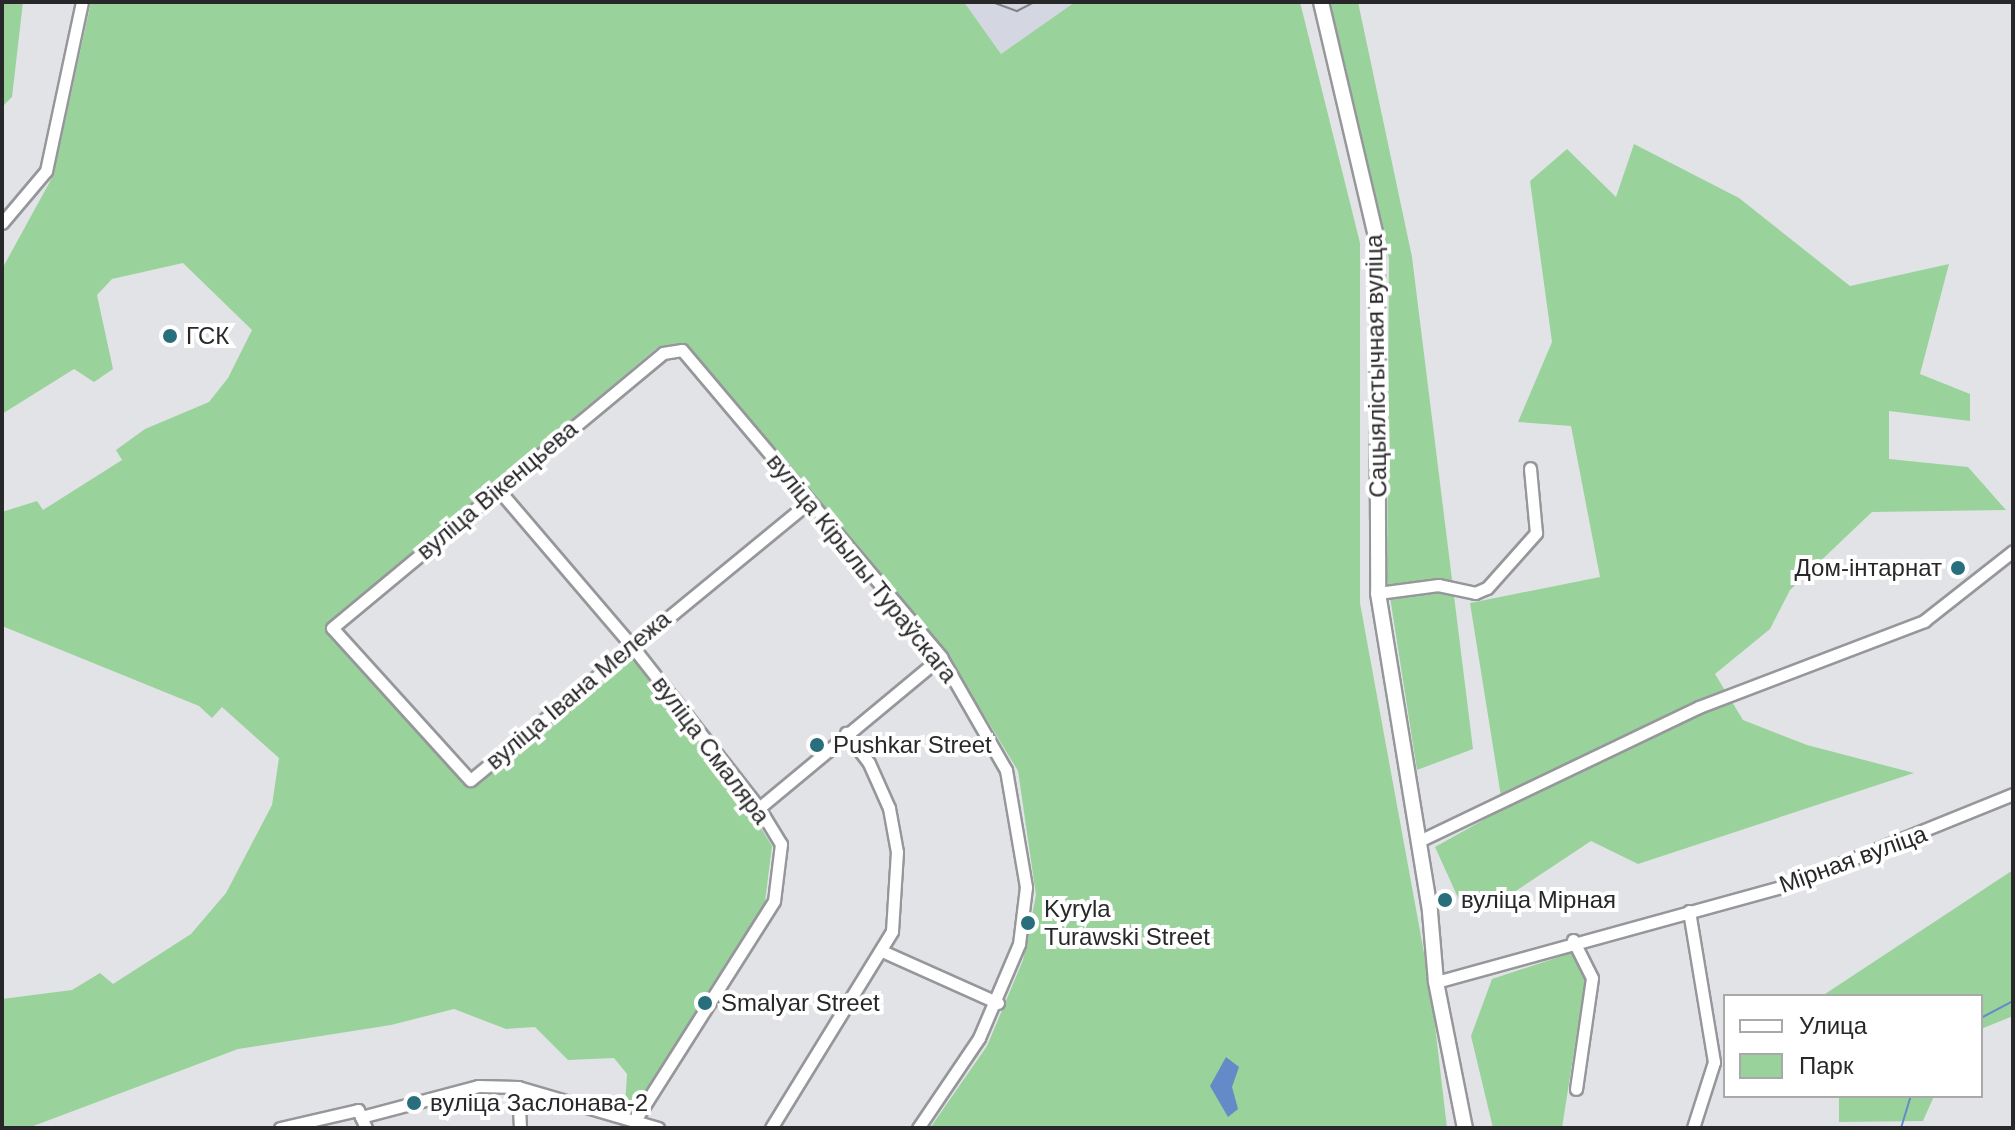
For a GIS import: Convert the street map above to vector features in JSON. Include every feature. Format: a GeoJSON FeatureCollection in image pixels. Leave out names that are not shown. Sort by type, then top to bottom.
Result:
{"type":"FeatureCollection","features":[{"type":"Feature","properties":{"kind":"main road","name":"Сацыялістычная вуліца"},"geometry":{"type":"LineString","coordinates":[[1321,2],[1379,257],[1378,593],[1419,841],[1436,982],[1465,1128]]}},
{"type":"Feature","properties":{"kind":"street"},"geometry":{"type":"LineString","coordinates":[[2,223],[46,171],[82,2]]}},
{"type":"Feature","properties":{"kind":"street","name":"вуліца Кірылы Тураўскага"},"geometry":{"type":"LineString","coordinates":[[663,353],[682,350],[941,657],[1006,770],[1020,828],[1026,887],[1019,944],[998,1003],[918,1128]]}},
{"type":"Feature","properties":{"kind":"street","name":"вуліца Вікенцьева"},"geometry":{"type":"LineString","coordinates":[[332,628],[663,353]]}},
{"type":"Feature","properties":{"kind":"street"},"geometry":{"type":"LineString","coordinates":[[1378,593],[1438,585],[1475,593],[1487,588],[1536,533],[1530,468]]}},
{"type":"Feature","properties":{"kind":"street","name":"вуліца Смаляра"},"geometry":{"type":"LineString","coordinates":[[497,488],[632,646],[759,808],[781,844],[774,901],[635,1120]]}},
{"type":"Feature","properties":{"kind":"street","name":"вуліца Івана Мележа"},"geometry":{"type":"LineString","coordinates":[[332,628],[470,780],[809,502]]}},
{"type":"Feature","properties":{"kind":"street"},"geometry":{"type":"LineString","coordinates":[[1419,841],[1699,707],[1924,621],[2013,551]]}},
{"type":"Feature","properties":{"kind":"street"},"geometry":{"type":"LineString","coordinates":[[759,808],[941,657]]}},
{"type":"Feature","properties":{"kind":"street"},"geometry":{"type":"LineString","coordinates":[[771,1128],[892,931],[897,852],[889,808],[869,763],[846,733]]}},
{"type":"Feature","properties":{"kind":"street","name":"Мірная вуліца"},"geometry":{"type":"LineString","coordinates":[[1436,982],[1573,940],[1689,911],[1848,864],[2013,794]]}},
{"type":"Feature","properties":{"kind":"street"},"geometry":{"type":"LineString","coordinates":[[1689,911],[1714,1062],[1693,1128]]}},
{"type":"Feature","properties":{"kind":"street"},"geometry":{"type":"LineString","coordinates":[[1573,940],[1592,978],[1576,1089]]}},
{"type":"Feature","properties":{"kind":"street"},"geometry":{"type":"LineString","coordinates":[[882,951],[998,1003]]}},
{"type":"Feature","properties":{"kind":"street"},"geometry":{"type":"LineString","coordinates":[[280,1128],[358,1110],[364,1123],[478,1086],[518,1087],[658,1128]]}},
{"type":"Feature","properties":{"kind":"street"},"geometry":{"type":"LineString","coordinates":[[518,1087],[520,1128]]}},
{"type":"Feature","properties":{"kind":"shaded area"},"geometry":{"type":"Polygon","coordinates":[[[964,2],[1075,2],[1001,54],[964,2]]]}},
{"type":"Feature","properties":{"kind":"green space"},"geometry":{"type":"Polygon","coordinates":[[[2,2],[23,2],[12,97],[2,107],[2,2]]]}},
{"type":"Feature","properties":{"kind":"green space"},"geometry":{"type":"Polygon","coordinates":[[[91,2],[964,2],[1001,54],[1075,2],[1300,2],[1360,243],[1360,603],[1431,991],[1447,1128],[930,1128],[987,1046],[1023,960],[1036,895],[1018,771],[947,654],[684,343],[658,347],[325,626],[470,788],[630,655],[751,812],[772,846],[765,902],[634,1109],[625,1106],[627,1074],[614,1058],[568,1060],[535,1027],[506,1029],[454,1009],[391,1025],[238,1049],[28,1128],[2,1128],[2,999],[72,990],[100,973],[113,984],[191,934],[226,893],[272,805],[279,758],[222,707],[212,718],[199,706],[2,626],[2,512],[37,501],[43,510],[122,460],[116,450],[145,429],[209,402],[228,378],[252,330],[183,263],[112,279],[97,295],[113,369],[94,382],[74,369],[2,414],[2,269],[53,176],[91,2]]]}},
{"type":"Feature","properties":{"kind":"green space"},"geometry":{"type":"Polygon","coordinates":[[[1328,2],[1358,2],[1412,257],[1473,749],[1417,770],[1387,578],[1389,259],[1328,2]]]}},
{"type":"Feature","properties":{"kind":"green space"},"geometry":{"type":"Polygon","coordinates":[[[1634,144],[1739,198],[1850,286],[1949,264],[1920,374],[1970,394],[1970,421],[1889,411],[1889,459],[1968,467],[2006,510],[1872,512],[1790,590],[1770,629],[1715,674],[1743,720],[1807,745],[1914,773],[1638,864],[1591,841],[1484,912],[1460,902],[1435,847],[1503,809],[1470,603],[1600,577],[1571,426],[1518,422],[1552,342],[1530,181],[1567,149],[1616,197],[1634,144]]]}},
{"type":"Feature","properties":{"kind":"green space"},"geometry":{"type":"Polygon","coordinates":[[[2013,870],[2013,1016],[1983,1028],[1983,994],[1825,994],[2013,870]]]}},
{"type":"Feature","properties":{"kind":"green space"},"geometry":{"type":"Polygon","coordinates":[[[1574,952],[1585,981],[1562,1128],[1493,1128],[1471,1036],[1492,979],[1574,952]]]}},
{"type":"Feature","properties":{"kind":"green space"},"geometry":{"type":"Polygon","coordinates":[[[1839,1098],[1933,1098],[1923,1121],[1839,1122],[1839,1098]]]}},
{"type":"Feature","properties":{"kind":"water"},"geometry":{"type":"Polygon","coordinates":[[[1226,1057],[1239,1067],[1232,1087],[1238,1109],[1228,1117],[1210,1086],[1226,1057]]]}},
{"type":"Feature","properties":{"kind":"waterway"},"geometry":{"type":"LineString","coordinates":[[1983,1017],[2013,1001]]}},
{"type":"Feature","properties":{"kind":"waterway"},"geometry":{"type":"LineString","coordinates":[[1901,1128],[1910,1098]]}},
{"type":"Feature","properties":{"kind":"tram line"},"geometry":{"type":"LineString","coordinates":[[992,2],[1017,11],[1035,2]]}},
{"type":"Feature","properties":{"kind":"place","name":"ГСК"},"geometry":{"type":"Point","coordinates":[170,336]}},
{"type":"Feature","properties":{"kind":"place","name":"Дом-інтарнат"},"geometry":{"type":"Point","coordinates":[1958,568]}},
{"type":"Feature","properties":{"kind":"place","name":"Pushkar Street"},"geometry":{"type":"Point","coordinates":[817,745]}},
{"type":"Feature","properties":{"kind":"place","name":"вуліца Мірная"},"geometry":{"type":"Point","coordinates":[1445,900]}},
{"type":"Feature","properties":{"kind":"place","name":"Kyryla Turawski Street"},"geometry":{"type":"Point","coordinates":[1028,923]}},
{"type":"Feature","properties":{"kind":"place","name":"Smalyar Street"},"geometry":{"type":"Point","coordinates":[705,1003]}},
{"type":"Feature","properties":{"kind":"place","name":"вуліца Заслонава-2"},"geometry":{"type":"Point","coordinates":[414,1103]}}]}
